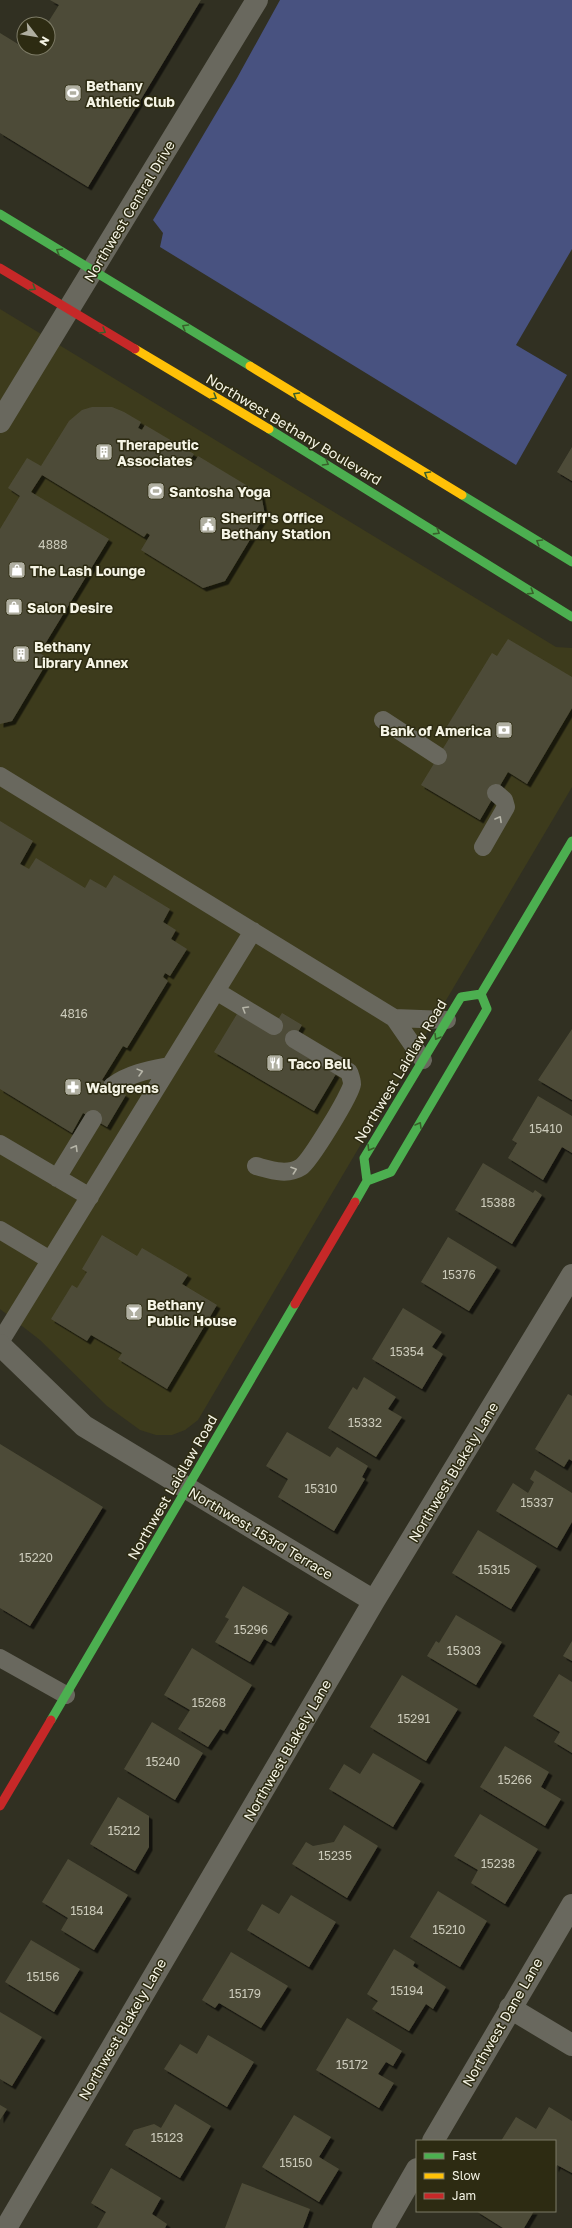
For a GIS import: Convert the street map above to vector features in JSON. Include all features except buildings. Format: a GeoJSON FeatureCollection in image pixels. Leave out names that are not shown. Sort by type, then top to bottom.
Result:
{"type":"FeatureCollection","features":[{"type":"Feature","properties":{"kind":"main road"},"geometry":{"type":"LineString","coordinates":[[0,214],[572,562]]}},
{"type":"Feature","properties":{"kind":"main road","name":"Northwest Bethany Boulevard"},"geometry":{"type":"LineString","coordinates":[[0,268],[336,469],[572,618]]}},
{"type":"Feature","properties":{"kind":"main road"},"geometry":{"type":"LineString","coordinates":[[367,1181],[391,1172],[487,1009],[481,994],[572,841]]}},
{"type":"Feature","properties":{"kind":"main road","name":"Northwest Laidlaw Road"},"geometry":{"type":"LineString","coordinates":[[0,1806],[188,1489],[367,1181],[364,1158],[461,997],[481,994]]}},
{"type":"Feature","properties":{"kind":"street","name":"Northwest Central Drive"},"geometry":{"type":"LineString","coordinates":[[0,422],[257,0]]}},
{"type":"Feature","properties":{"kind":"street","name":"Northwest Blakely Lane"},"geometry":{"type":"LineString","coordinates":[[6,2228],[374,1601],[572,1275]]}},
{"type":"Feature","properties":{"kind":"street","name":"Northwest 153rd Terrace"},"geometry":{"type":"LineString","coordinates":[[0,1345],[84,1426],[374,1601]]}},
{"type":"Feature","properties":{"kind":"street","name":"Northwest Dane Lane"},"geometry":{"type":"LineString","coordinates":[[434,2140],[572,1904]]}},
{"type":"Feature","properties":{"kind":"street"},"geometry":{"type":"LineString","coordinates":[[510,2008],[572,2045]]}},
{"type":"Feature","properties":{"kind":"street"},"geometry":{"type":"LineString","coordinates":[[383,2228],[416,2171]]}},
{"type":"Feature","properties":{"kind":"lane"},"geometry":{"type":"LineString","coordinates":[[383,720],[438,756]]}},
{"type":"Feature","properties":{"kind":"lane"},"geometry":{"type":"LineString","coordinates":[[0,776],[394,1018],[423,1060]]}},
{"type":"Feature","properties":{"kind":"lane"},"geometry":{"type":"LineString","coordinates":[[483,847],[506,807],[504,800],[496,793]]}},
{"type":"Feature","properties":{"kind":"lane"},"geometry":{"type":"LineString","coordinates":[[0,1342],[253,931]]}},
{"type":"Feature","properties":{"kind":"lane"},"geometry":{"type":"LineString","coordinates":[[216,992],[274,1026]]}},
{"type":"Feature","properties":{"kind":"lane"},"geometry":{"type":"LineString","coordinates":[[394,1018],[447,1020]]}},
{"type":"Feature","properties":{"kind":"lane"},"geometry":{"type":"LineString","coordinates":[[256,1166],[277,1172],[289,1172],[301,1167],[316,1148],[348,1095],[352,1083],[348,1072],[294,1039]]}},
{"type":"Feature","properties":{"kind":"lane"},"geometry":{"type":"LineString","coordinates":[[112,1086],[124,1078],[138,1072],[170,1066]]}},
{"type":"Feature","properties":{"kind":"lane"},"geometry":{"type":"LineString","coordinates":[[57,1178],[93,1119]]}},
{"type":"Feature","properties":{"kind":"lane"},"geometry":{"type":"LineString","coordinates":[[0,1144],[90,1197]]}},
{"type":"Feature","properties":{"kind":"lane"},"geometry":{"type":"LineString","coordinates":[[0,1230],[50,1260]]}},
{"type":"Feature","properties":{"kind":"lane"},"geometry":{"type":"LineString","coordinates":[[0,1658],[66,1695]]}},
{"type":"Feature","properties":{"kind":"shaded area"},"geometry":{"type":"Polygon","coordinates":[[[280,0],[572,0],[572,249],[516,345],[567,375],[516,465],[160,247],[163,233],[153,220],[237,78],[280,0]]]}},
{"type":"Feature","properties":{"kind":"shaded area"},"geometry":{"type":"Polygon","coordinates":[[[0,309],[556,647],[572,648],[572,787],[198,1420],[185,1430],[172,1435],[156,1435],[140,1430],[107,1406],[40,1340],[0,1309],[0,309]]]}},
{"type":"Feature","properties":{"kind":"traffic: fast"},"geometry":{"type":"LineString","coordinates":[[0,214],[250,366]]}},
{"type":"Feature","properties":{"kind":"traffic: fast"},"geometry":{"type":"LineString","coordinates":[[269,429],[572,617]]}},
{"type":"Feature","properties":{"kind":"traffic: fast"},"geometry":{"type":"LineString","coordinates":[[462,495],[572,562]]}},
{"type":"Feature","properties":{"kind":"traffic: fast"},"geometry":{"type":"LineString","coordinates":[[481,994],[572,841]]}},
{"type":"Feature","properties":{"kind":"traffic: fast"},"geometry":{"type":"LineString","coordinates":[[367,1181],[391,1172],[487,1009],[481,994]]}},
{"type":"Feature","properties":{"kind":"traffic: fast"},"geometry":{"type":"LineString","coordinates":[[355,1202],[367,1181],[364,1158],[461,997],[481,994]]}},
{"type":"Feature","properties":{"kind":"traffic: fast"},"geometry":{"type":"LineString","coordinates":[[51,1720],[295,1304]]}},
{"type":"Feature","properties":{"kind":"traffic: slow"},"geometry":{"type":"LineString","coordinates":[[135,349],[269,429]]}},
{"type":"Feature","properties":{"kind":"traffic: slow"},"geometry":{"type":"LineString","coordinates":[[250,366],[462,495]]}},
{"type":"Feature","properties":{"kind":"traffic: jam"},"geometry":{"type":"LineString","coordinates":[[0,268],[135,349]]}},
{"type":"Feature","properties":{"kind":"traffic: jam"},"geometry":{"type":"LineString","coordinates":[[295,1304],[355,1202]]}},
{"type":"Feature","properties":{"kind":"traffic: jam"},"geometry":{"type":"LineString","coordinates":[[0,1806],[51,1720]]}},
{"type":"Feature","properties":{"kind":"place","name":"Bethany Athletic Club"},"geometry":{"type":"Point","coordinates":[73,93]}},
{"type":"Feature","properties":{"kind":"place","name":"Therapeutic Associates"},"geometry":{"type":"Point","coordinates":[104,452]}},
{"type":"Feature","properties":{"kind":"place","name":"Santosha Yoga"},"geometry":{"type":"Point","coordinates":[156,491]}},
{"type":"Feature","properties":{"kind":"place","name":"Sheriff's Office Bethany Station"},"geometry":{"type":"Point","coordinates":[208,525]}},
{"type":"Feature","properties":{"kind":"place","name":"The Lash Lounge"},"geometry":{"type":"Point","coordinates":[17,570]}},
{"type":"Feature","properties":{"kind":"place","name":"Salon Desire"},"geometry":{"type":"Point","coordinates":[14,607]}},
{"type":"Feature","properties":{"kind":"place","name":"Bethany Library Annex"},"geometry":{"type":"Point","coordinates":[21,654]}},
{"type":"Feature","properties":{"kind":"place","name":"Bank of America"},"geometry":{"type":"Point","coordinates":[504,730]}},
{"type":"Feature","properties":{"kind":"place","name":"Taco Bell"},"geometry":{"type":"Point","coordinates":[275,1063]}},
{"type":"Feature","properties":{"kind":"place","name":"Walgreens"},"geometry":{"type":"Point","coordinates":[73,1087]}},
{"type":"Feature","properties":{"kind":"place","name":"Bethany Public House"},"geometry":{"type":"Point","coordinates":[134,1312]}}]}
